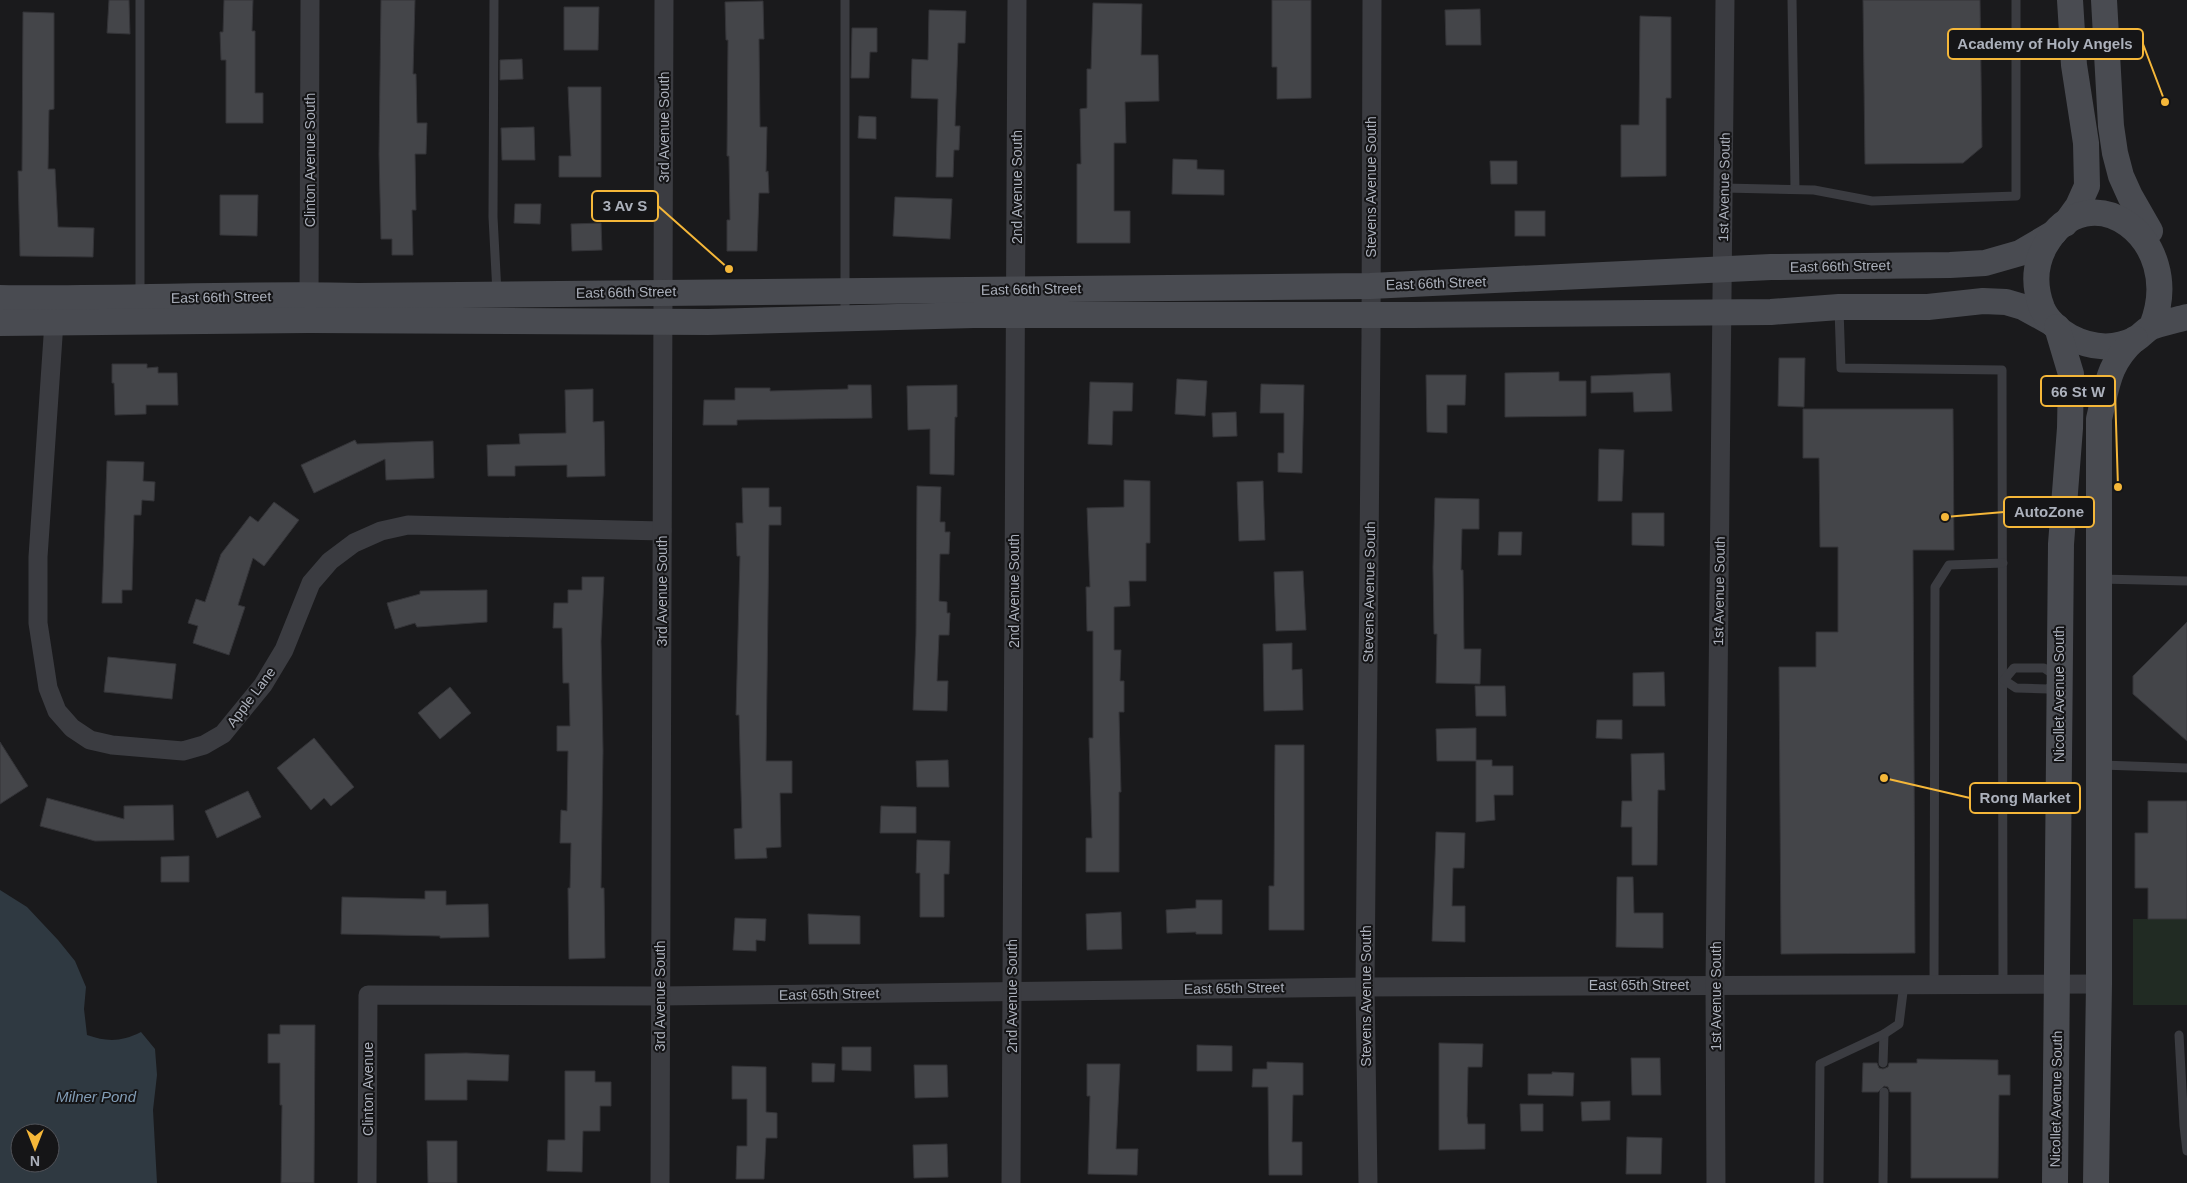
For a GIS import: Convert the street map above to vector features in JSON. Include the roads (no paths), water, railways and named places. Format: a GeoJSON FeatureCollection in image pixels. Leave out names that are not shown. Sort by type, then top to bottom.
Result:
{"type":"FeatureCollection","features":[{"type":"Feature","properties":{"kind":"main road"},"geometry":{"type":"LineString","coordinates":[[2070,0],[2074,65],[2086,143],[2087,186],[2078,206],[2046,244],[2036,271],[2039,298],[2044,312],[2054,325],[2066,335],[2082,343],[2100,346],[2118,345],[2143,333],[2187,317]]}},
{"type":"Feature","properties":{"kind":"main road"},"geometry":{"type":"LineString","coordinates":[[2096,1183],[2100,765],[2099,419],[2110,371],[2125,348],[2161,314],[2168,300],[2171,284],[2168,261],[2160,239],[2130,196],[2121,176],[2115,153],[2111,126],[2104,0]]}},
{"type":"Feature","properties":{"kind":"main road"},"geometry":{"type":"LineString","coordinates":[[2060,229],[2082,216],[2100,213],[2118,214],[2135,220],[2160,239]]}},
{"type":"Feature","properties":{"kind":"main road","name":"East 66th Street"},"geometry":{"type":"LineString","coordinates":[[0,298],[140,299],[310,294],[1370,286],[1813,266],[1985,263],[2020,253],[2060,229]]}},
{"type":"Feature","properties":{"kind":"main road","name":"East 66th Street"},"geometry":{"type":"LineString","coordinates":[[0,323],[309,320],[708,322],[845,317],[1771,312],[1839,306],[1928,307],[1983,301],[2006,302],[2023,307],[2054,325]]}},
{"type":"Feature","properties":{"kind":"main road","name":"Nicollet Avenue South"},"geometry":{"type":"LineString","coordinates":[[2054,325],[2071,374],[2070,428],[2060,544],[2055,1183]]}},
{"type":"Feature","properties":{"kind":"main road"},"geometry":{"type":"LineString","coordinates":[[2059,678],[2100,681]]}},
{"type":"Feature","properties":{"kind":"street","name":"Clinton Avenue South"},"geometry":{"type":"LineString","coordinates":[[309,320],[310,0]]}},
{"type":"Feature","properties":{"kind":"street","name":"3rd Avenue South"},"geometry":{"type":"LineString","coordinates":[[660,1183],[664,0]]}},
{"type":"Feature","properties":{"kind":"street","name":"2nd Avenue South"},"geometry":{"type":"LineString","coordinates":[[1011,1183],[1017,0]]}},
{"type":"Feature","properties":{"kind":"street","name":"Stevens Avenue South"},"geometry":{"type":"LineString","coordinates":[[1368,1183],[1366,986],[1372,0]]}},
{"type":"Feature","properties":{"kind":"street","name":"1st Avenue South"},"geometry":{"type":"LineString","coordinates":[[1716,1183],[1715,985],[1725,0]]}},
{"type":"Feature","properties":{"kind":"street","name":"Apple Lane"},"geometry":{"type":"LineString","coordinates":[[54,322],[38,556],[38,623],[48,688],[57,711],[72,728],[90,740],[112,745],[183,751],[204,745],[223,734],[263,685],[280,657],[311,583],[330,561],[354,543],[381,531],[408,526],[662,531]]}},
{"type":"Feature","properties":{"kind":"street","name":"East 65th Street"},"geometry":{"type":"LineString","coordinates":[[368,996],[660,996],[1366,986],[2099,984]]}},
{"type":"Feature","properties":{"kind":"street","name":"Clinton Avenue"},"geometry":{"type":"LineString","coordinates":[[367,1183],[368,996]]}},
{"type":"Feature","properties":{"kind":"lane"},"geometry":{"type":"LineString","coordinates":[[140,0],[140,299]]}},
{"type":"Feature","properties":{"kind":"lane"},"geometry":{"type":"LineString","coordinates":[[494,0],[493,217],[497,293]]}},
{"type":"Feature","properties":{"kind":"lane"},"geometry":{"type":"LineString","coordinates":[[845,0],[845,317]]}},
{"type":"Feature","properties":{"kind":"lane"},"geometry":{"type":"LineString","coordinates":[[1792,0],[1795,189]]}},
{"type":"Feature","properties":{"kind":"lane"},"geometry":{"type":"LineString","coordinates":[[1724,188],[1814,190],[1872,201],[2016,196],[2016,0]]}},
{"type":"Feature","properties":{"kind":"lane"},"geometry":{"type":"LineString","coordinates":[[1839,306],[1841,368],[2002,370],[2003,984]]}},
{"type":"Feature","properties":{"kind":"lane"},"geometry":{"type":"LineString","coordinates":[[1934,984],[1935,587],[1949,565],[2003,563]]}},
{"type":"Feature","properties":{"kind":"lane"},"geometry":{"type":"LineString","coordinates":[[2100,579],[2187,581]]}},
{"type":"Feature","properties":{"kind":"lane"},"geometry":{"type":"LineString","coordinates":[[2014,668],[2044,668],[2059,678],[2048,689],[2016,688],[2004,680],[2014,668]]}},
{"type":"Feature","properties":{"kind":"lane"},"geometry":{"type":"LineString","coordinates":[[2100,765],[2187,768]]}},
{"type":"Feature","properties":{"kind":"lane"},"geometry":{"type":"LineString","coordinates":[[1819,1183],[1820,1064],[1884,1034],[1898,1024],[1904,984]]}},
{"type":"Feature","properties":{"kind":"lane"},"geometry":{"type":"LineString","coordinates":[[1883,1063],[1884,1034]]}},
{"type":"Feature","properties":{"kind":"lane"},"geometry":{"type":"LineString","coordinates":[[2180,1035],[2187,1151]]}},
{"type":"Feature","properties":{"kind":"lane"},"geometry":{"type":"LineString","coordinates":[[1883,1183],[1884,1092]]}},
{"type":"Feature","properties":{"kind":"water","name":"Milner Pond"},"geometry":{"type":"Polygon","coordinates":[[[0,890],[27,907],[75,961],[86,987],[84,1009],[87,1035],[114,1040],[127,1038],[141,1032],[155,1049],[157,1075],[153,1110],[157,1183],[0,1183],[0,890]]]}},
{"type":"Feature","properties":{"kind":"place","name":"Academy of Holy Angels"},"geometry":{"type":"Point","coordinates":[2165,102]}},
{"type":"Feature","properties":{"kind":"place","name":"3 Av S"},"geometry":{"type":"Point","coordinates":[729,269]}},
{"type":"Feature","properties":{"kind":"place","name":"66 St W"},"geometry":{"type":"Point","coordinates":[2118,487]}},
{"type":"Feature","properties":{"kind":"place","name":"AutoZone"},"geometry":{"type":"Point","coordinates":[1945,517]}},
{"type":"Feature","properties":{"kind":"place","name":"Rong Market"},"geometry":{"type":"Point","coordinates":[1884,778]}}]}
